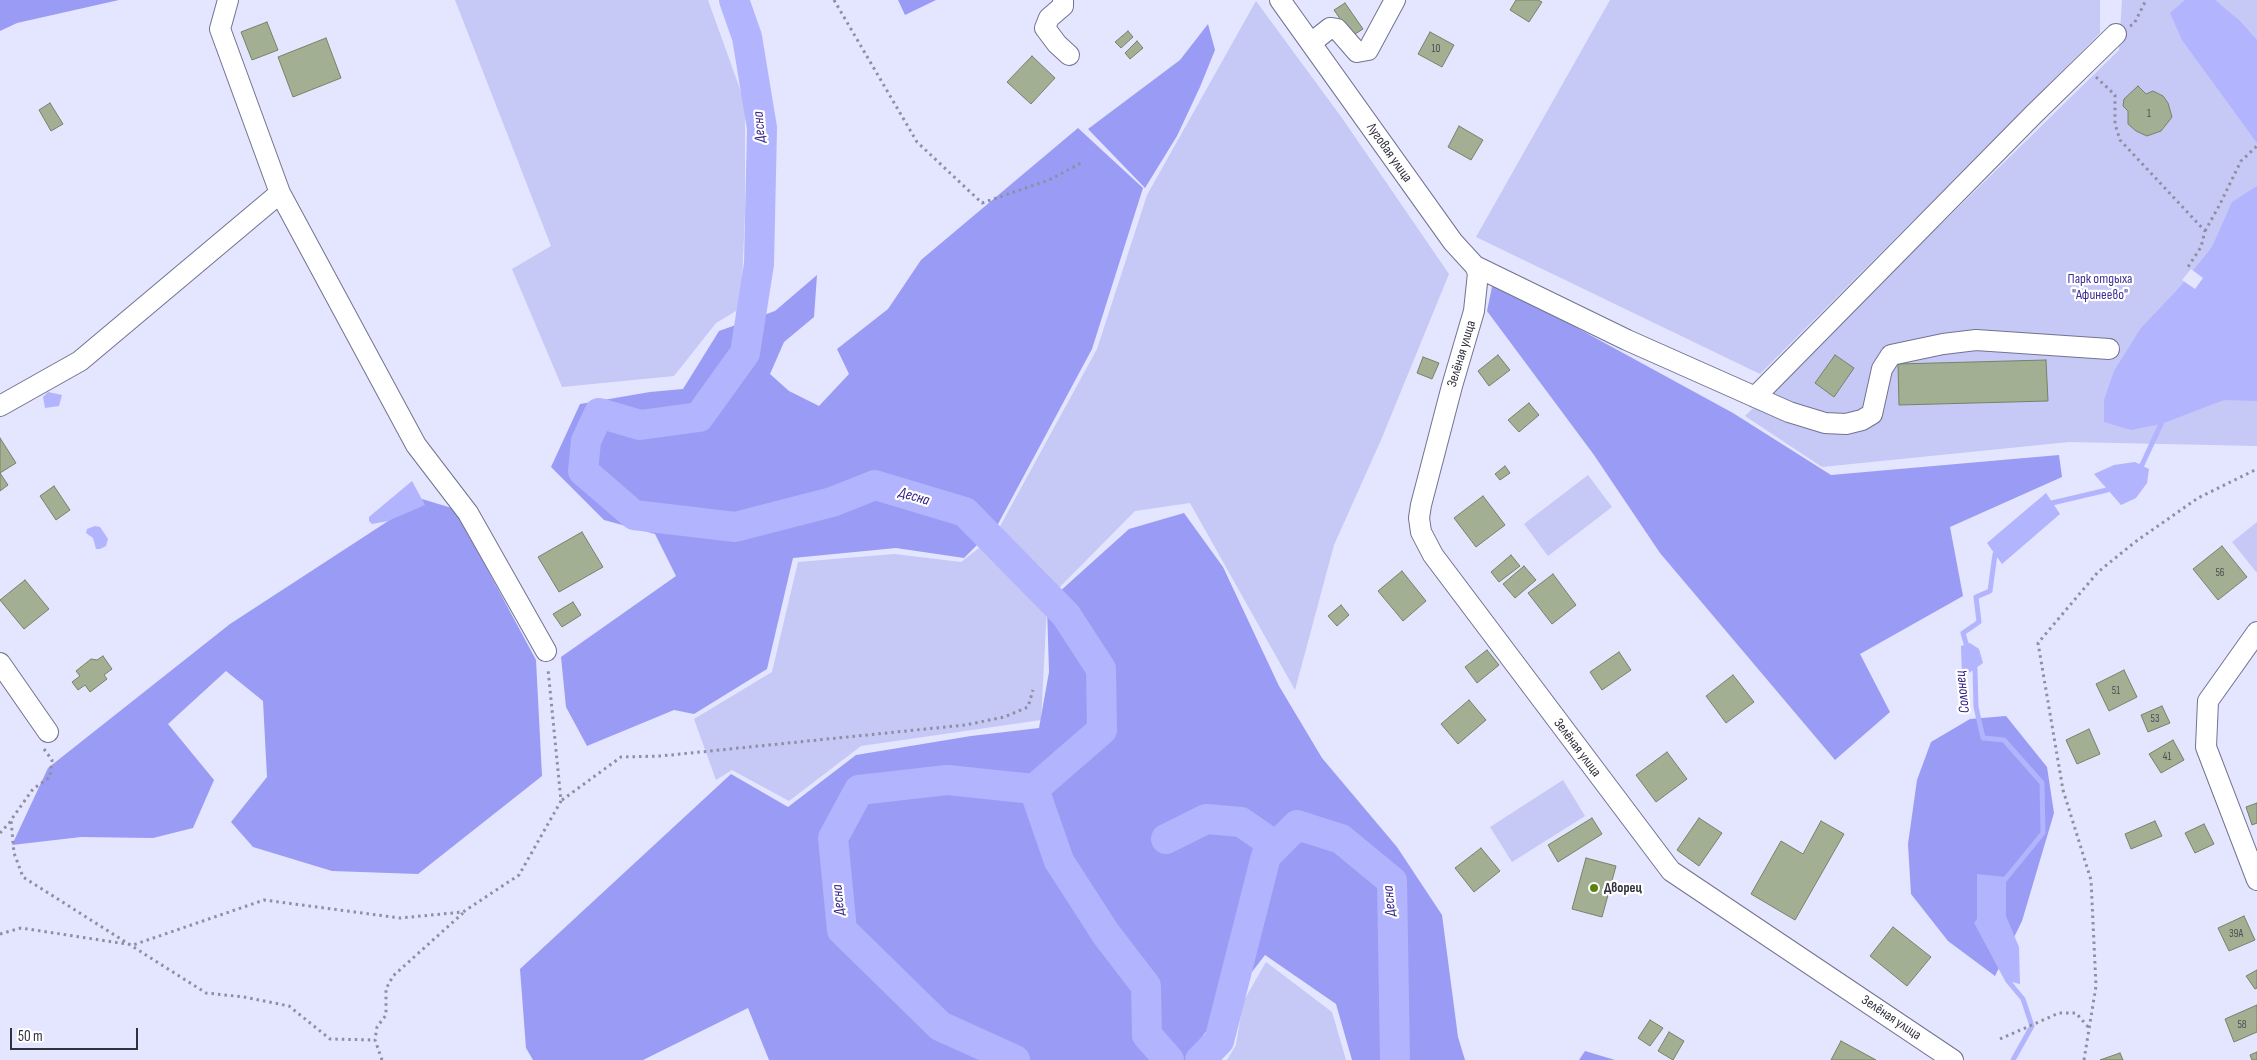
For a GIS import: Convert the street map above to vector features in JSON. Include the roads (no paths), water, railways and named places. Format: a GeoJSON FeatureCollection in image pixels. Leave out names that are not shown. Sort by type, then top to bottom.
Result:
{"type":"FeatureCollection","features":[{"type":"Feature","properties":{"kind":"street"},"geometry":{"type":"LineString","coordinates":[[228,0],[220,29],[280,193],[416,445],[468,513],[546,651]]}},
{"type":"Feature","properties":{"kind":"street"},"geometry":{"type":"LineString","coordinates":[[1063,0],[1063,6],[1049,18],[1045,28],[1057,44],[1069,55]]}},
{"type":"Feature","properties":{"kind":"street","name":"Луговая улица"},"geometry":{"type":"LineString","coordinates":[[1280,0],[1452,242],[1475,266]]}},
{"type":"Feature","properties":{"kind":"street"},"geometry":{"type":"LineString","coordinates":[[1311,43],[1330,28],[1337,29],[1357,52],[1368,50],[1395,0]]}},
{"type":"Feature","properties":{"kind":"street"},"geometry":{"type":"LineString","coordinates":[[1755,397],[2034,114],[2116,34]]}},
{"type":"Feature","properties":{"kind":"street"},"geometry":{"type":"LineString","coordinates":[[0,406],[80,361],[280,193]]}},
{"type":"Feature","properties":{"kind":"street"},"geometry":{"type":"LineString","coordinates":[[1475,266],[1627,340],[1789,412],[1825,423],[1846,424],[1862,420],[1872,414],[1882,369],[1891,355],[1943,344],[1976,340],[2109,349]]}},
{"type":"Feature","properties":{"kind":"street","name":"Зелёная улица"},"geometry":{"type":"LineString","coordinates":[[1475,266],[1478,273],[1474,311],[1452,386],[1419,518],[1421,532],[1434,555],[1671,871],[1953,1060]]}},
{"type":"Feature","properties":{"kind":"street"},"geometry":{"type":"LineString","coordinates":[[2257,632],[2208,701],[2206,747],[2257,880]]}},
{"type":"Feature","properties":{"kind":"street"},"geometry":{"type":"LineString","coordinates":[[0,663],[45,739]]}},
{"type":"Feature","properties":{"kind":"waterway","name":"Десна"},"geometry":{"type":"LineString","coordinates":[[734,0],[747,37],[762,128],[759,264],[745,353],[699,417],[640,425],[599,413],[586,441],[583,471],[634,515],[735,527],[832,502],[875,485],[965,512],[1066,615],[1101,669],[1102,730],[1034,789],[947,780],[859,790],[833,838],[842,930],[940,1026],[1015,1060]]}},
{"type":"Feature","properties":{"kind":"waterway","name":"Солонец"},"geometry":{"type":"LineString","coordinates":[[2137,468],[2142,465],[2161,424],[2161,419]]}},
{"type":"Feature","properties":{"kind":"waterway","name":"Солонец"},"geometry":{"type":"LineString","coordinates":[[2047,508],[2052,503],[2107,490],[2112,486]]}},
{"type":"Feature","properties":{"kind":"waterway","name":"Солонец"},"geometry":{"type":"LineString","coordinates":[[1968,650],[1963,633],[1979,622],[1976,597],[1990,591],[1995,554],[2000,550]]}},
{"type":"Feature","properties":{"kind":"waterway","name":"Солонец"},"geometry":{"type":"LineString","coordinates":[[1973,663],[1975,669],[1976,707],[1983,738],[2004,740],[2042,783],[2043,833],[2003,882]]}},
{"type":"Feature","properties":{"kind":"waterway"},"geometry":{"type":"LineString","coordinates":[[1034,789],[1059,861],[1106,934],[1146,986],[1147,1035],[1169,1060]]}},
{"type":"Feature","properties":{"kind":"waterway","name":"Десна"},"geometry":{"type":"LineString","coordinates":[[1166,839],[1206,819],[1241,822],[1276,846]]}},
{"type":"Feature","properties":{"kind":"waterway","name":"Десна"},"geometry":{"type":"LineString","coordinates":[[1200,1060],[1219,1041],[1266,856],[1297,825],[1341,839],[1392,881],[1395,1060]]}},
{"type":"Feature","properties":{"kind":"waterway","name":"Солонец"},"geometry":{"type":"LineString","coordinates":[[1980,919],[1977,923],[2008,981],[2023,999],[2032,1026],[2013,1060]]}},
{"type":"Feature","properties":{"kind":"place","name":"Дворец"},"geometry":{"type":"Point","coordinates":[1594,888]}},
{"type":"Feature","properties":{"kind":"park label","name":"Парк отдыха \"Афинеево\""},"geometry":{"type":"Point","coordinates":[2100,288]}}]}
